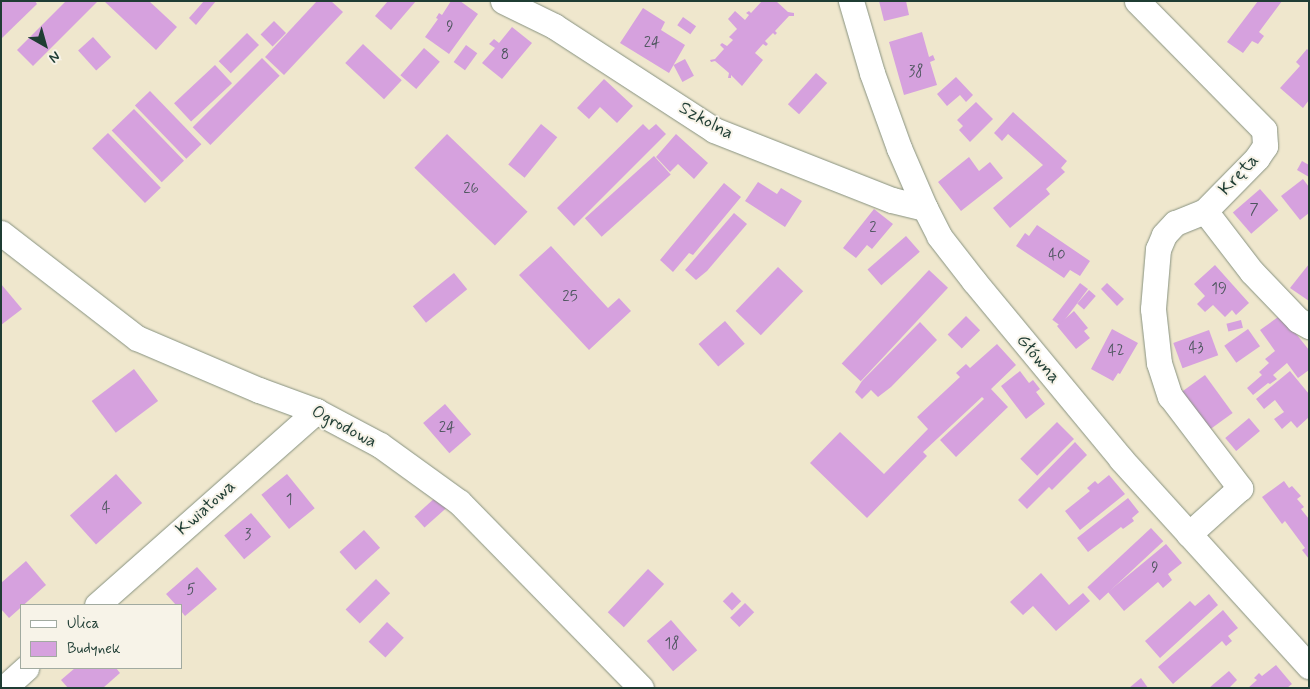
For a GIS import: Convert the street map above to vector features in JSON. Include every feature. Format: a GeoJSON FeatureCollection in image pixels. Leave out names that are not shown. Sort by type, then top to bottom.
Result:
{"type":"FeatureCollection","features":[{"type":"Feature","properties":{"kind":"street","name":"Szkolna"},"geometry":{"type":"LineString","coordinates":[[503,1],[554,26],[714,130],[892,200],[924,208]]}},
{"type":"Feature","properties":{"kind":"street","name":"Główna"},"geometry":{"type":"LineString","coordinates":[[851,1],[872,73],[899,148],[924,208],[940,236],[974,281],[1121,459],[1309,666]]}},
{"type":"Feature","properties":{"kind":"street","name":"Kręta"},"geometry":{"type":"LineString","coordinates":[[1137,1],[1264,130],[1265,146],[1257,158],[1205,211],[1252,272],[1298,320],[1309,326]]}},
{"type":"Feature","properties":{"kind":"street"},"geometry":{"type":"LineString","coordinates":[[1189,534],[1240,488],[1170,396],[1159,363],[1153,309],[1158,249],[1164,235],[1176,223],[1205,211]]}},
{"type":"Feature","properties":{"kind":"street","name":"Ogrodowa"},"geometry":{"type":"LineString","coordinates":[[1,232],[137,338],[259,390],[316,411],[380,445],[459,502],[641,688]]}},
{"type":"Feature","properties":{"kind":"street","name":"Kwiatowa"},"geometry":{"type":"LineString","coordinates":[[98,604],[316,411]]}},
{"type":"Feature","properties":{"kind":"street"},"geometry":{"type":"LineString","coordinates":[[4,688],[25,669]]}},
{"type":"Feature","properties":{"kind":"building"},"geometry":{"type":"Polygon","coordinates":[[[1,1],[35,1],[37,4],[1,39],[1,1]]]}},
{"type":"Feature","properties":{"kind":"building"},"geometry":{"type":"Polygon","coordinates":[[[66,1],[98,1],[33,66],[17,50],[66,1]]]}},
{"type":"Feature","properties":{"kind":"building"},"geometry":{"type":"Polygon","coordinates":[[[104,1],[149,1],[177,27],[156,50],[104,1]]]}},
{"type":"Feature","properties":{"kind":"building"},"geometry":{"type":"Polygon","coordinates":[[[204,1],[216,1],[196,25],[189,18],[204,1]]]}},
{"type":"Feature","properties":{"kind":"building"},"geometry":{"type":"Polygon","coordinates":[[[317,1],[331,1],[343,12],[284,75],[265,57],[317,1]]]}},
{"type":"Feature","properties":{"kind":"building"},"geometry":{"type":"Polygon","coordinates":[[[388,1],[416,1],[391,30],[375,16],[388,1]]]}},
{"type":"Feature","properties":{"kind":"building"},"geometry":{"type":"Polygon","coordinates":[[[451,1],[460,1],[478,14],[449,54],[425,37],[438,19],[436,18],[439,13],[442,15],[451,1]]]}},
{"type":"Feature","properties":{"kind":"building"},"geometry":{"type":"Polygon","coordinates":[[[762,1],[776,1],[788,12],[794,13],[794,16],[789,16],[775,31],[777,33],[775,35],[773,33],[765,41],[768,44],[766,46],[763,44],[755,53],[763,60],[742,86],[731,75],[731,78],[728,78],[729,73],[715,61],[711,62],[710,60],[715,59],[724,49],[720,45],[722,43],[727,46],[733,40],[729,37],[737,29],[728,19],[735,11],[745,20],[749,15],[746,13],[749,11],[751,13],[762,1]]]}},
{"type":"Feature","properties":{"kind":"building"},"geometry":{"type":"Polygon","coordinates":[[[879,1],[906,1],[909,15],[884,21],[879,1]]]}},
{"type":"Feature","properties":{"kind":"building"},"geometry":{"type":"Polygon","coordinates":[[[1258,1],[1282,1],[1259,32],[1264,36],[1258,44],[1252,41],[1243,53],[1227,42],[1258,1]]]}},
{"type":"Feature","properties":{"kind":"building"},"geometry":{"type":"Polygon","coordinates":[[[643,8],[665,22],[661,30],[685,45],[669,73],[620,43],[643,8]]]}},
{"type":"Feature","properties":{"kind":"building"},"geometry":{"type":"Polygon","coordinates":[[[683,17],[696,26],[690,34],[677,25],[683,17]]]}},
{"type":"Feature","properties":{"kind":"building"},"geometry":{"type":"Polygon","coordinates":[[[274,21],[286,33],[273,46],[261,34],[274,21]]]}},
{"type":"Feature","properties":{"kind":"building"},"geometry":{"type":"Polygon","coordinates":[[[512,27],[532,43],[502,79],[482,63],[495,48],[489,44],[494,39],[499,43],[512,27]]]}},
{"type":"Feature","properties":{"kind":"building"},"geometry":{"type":"Polygon","coordinates":[[[922,32],[929,57],[933,55],[935,60],[930,62],[937,85],[904,95],[889,42],[922,32]]]}},
{"type":"Feature","properties":{"kind":"building"},"geometry":{"type":"Polygon","coordinates":[[[247,33],[259,45],[231,73],[219,61],[247,33]]]}},
{"type":"Feature","properties":{"kind":"building"},"geometry":{"type":"Polygon","coordinates":[[[93,37],[111,57],[96,70],[78,50],[93,37]]]}},
{"type":"Feature","properties":{"kind":"building"},"geometry":{"type":"Polygon","coordinates":[[[363,44],[402,80],[384,99],[345,63],[363,44]]]}},
{"type":"Feature","properties":{"kind":"building"},"geometry":{"type":"Polygon","coordinates":[[[466,45],[477,53],[465,70],[454,62],[466,45]]]}},
{"type":"Feature","properties":{"kind":"building"},"geometry":{"type":"Polygon","coordinates":[[[424,48],[440,62],[416,89],[400,75],[424,48]]]}},
{"type":"Feature","properties":{"kind":"building"},"geometry":{"type":"Polygon","coordinates":[[[1307,49],[1309,51],[1309,100],[1303,108],[1280,88],[1300,66],[1296,62],[1307,49]]]}},
{"type":"Feature","properties":{"kind":"building"},"geometry":{"type":"Polygon","coordinates":[[[262,58],[280,76],[210,145],[193,127],[262,58]]]}},
{"type":"Feature","properties":{"kind":"building"},"geometry":{"type":"Polygon","coordinates":[[[685,59],[694,76],[682,82],[674,65],[685,59]]]}},
{"type":"Feature","properties":{"kind":"building"},"geometry":{"type":"Polygon","coordinates":[[[215,65],[232,83],[191,121],[174,103],[215,65]]]}},
{"type":"Feature","properties":{"kind":"building"},"geometry":{"type":"Polygon","coordinates":[[[816,73],[827,83],[799,114],[788,104],[816,73]]]}},
{"type":"Feature","properties":{"kind":"building"},"geometry":{"type":"Polygon","coordinates":[[[956,77],[973,95],[966,102],[960,95],[947,106],[937,94],[956,77]]]}},
{"type":"Feature","properties":{"kind":"building"},"geometry":{"type":"Polygon","coordinates":[[[604,79],[633,106],[617,123],[600,107],[589,119],[577,108],[604,79]]]}},
{"type":"Feature","properties":{"kind":"building"},"geometry":{"type":"Polygon","coordinates":[[[150,91],[201,144],[186,159],[135,106],[150,91]]]}},
{"type":"Feature","properties":{"kind":"building"},"geometry":{"type":"Polygon","coordinates":[[[976,102],[993,119],[970,142],[959,130],[963,126],[957,120],[976,102]]]}},
{"type":"Feature","properties":{"kind":"building"},"geometry":{"type":"Polygon","coordinates":[[[134,109],[184,161],[162,182],[112,131],[134,109]]]}},
{"type":"Feature","properties":{"kind":"building"},"geometry":{"type":"Polygon","coordinates":[[[1013,112],[1067,161],[1061,168],[1065,172],[1046,189],[1050,194],[1010,228],[993,208],[1043,165],[1008,134],[1002,141],[994,133],[1013,112]]]}},
{"type":"Feature","properties":{"kind":"building"},"geometry":{"type":"Polygon","coordinates":[[[541,124],[557,137],[525,178],[508,164],[541,124]]]}},
{"type":"Feature","properties":{"kind":"building"},"geometry":{"type":"Polygon","coordinates":[[[643,124],[649,130],[656,124],[666,134],[574,226],[557,208],[643,124]]]}},
{"type":"Feature","properties":{"kind":"building"},"geometry":{"type":"Polygon","coordinates":[[[108,133],[161,188],[145,203],[92,148],[108,133]]]}},
{"type":"Feature","properties":{"kind":"building"},"geometry":{"type":"Polygon","coordinates":[[[447,134],[528,212],[495,246],[414,168],[447,134]]]}},
{"type":"Feature","properties":{"kind":"building"},"geometry":{"type":"Polygon","coordinates":[[[676,134],[708,163],[694,179],[678,164],[670,172],[656,157],[676,134]]]}},
{"type":"Feature","properties":{"kind":"building"},"geometry":{"type":"Polygon","coordinates":[[[654,156],[671,175],[602,237],[585,218],[654,156]]]}},
{"type":"Feature","properties":{"kind":"building"},"geometry":{"type":"Polygon","coordinates":[[[969,157],[979,171],[990,162],[1003,178],[961,211],[938,182],[969,157]]]}},
{"type":"Feature","properties":{"kind":"building"},"geometry":{"type":"Polygon","coordinates":[[[1302,161],[1309,165],[1309,177],[1297,170],[1302,161]]]}},
{"type":"Feature","properties":{"kind":"building"},"geometry":{"type":"Polygon","coordinates":[[[1303,179],[1309,187],[1309,213],[1300,220],[1281,196],[1303,179]]]}},
{"type":"Feature","properties":{"kind":"building"},"geometry":{"type":"Polygon","coordinates":[[[758,182],[777,194],[781,188],[802,201],[785,227],[745,201],[758,182]]]}},
{"type":"Feature","properties":{"kind":"building"},"geometry":{"type":"Polygon","coordinates":[[[724,183],[741,197],[693,255],[689,253],[673,272],[660,260],[724,183]]]}},
{"type":"Feature","properties":{"kind":"building"},"geometry":{"type":"Polygon","coordinates":[[[1260,189],[1278,210],[1251,234],[1233,213],[1260,189]]]}},
{"type":"Feature","properties":{"kind":"building"},"geometry":{"type":"Polygon","coordinates":[[[874,209],[893,224],[872,249],[867,245],[856,258],[843,248],[874,209]]]}},
{"type":"Feature","properties":{"kind":"building"},"geometry":{"type":"Polygon","coordinates":[[[734,213],[747,224],[707,271],[696,280],[685,270],[734,213]]]}},
{"type":"Feature","properties":{"kind":"building"},"geometry":{"type":"Polygon","coordinates":[[[1037,225],[1090,261],[1080,276],[1070,270],[1064,278],[1016,246],[1025,233],[1029,236],[1037,225]]]}},
{"type":"Feature","properties":{"kind":"building"},"geometry":{"type":"Polygon","coordinates":[[[906,236],[920,252],[881,285],[868,269],[906,236]]]}},
{"type":"Feature","properties":{"kind":"building"},"geometry":{"type":"Polygon","coordinates":[[[551,246],[608,308],[619,298],[631,311],[589,350],[519,275],[551,246]]]}},
{"type":"Feature","properties":{"kind":"building"},"geometry":{"type":"Polygon","coordinates":[[[1309,264],[1309,301],[1290,288],[1309,264]]]}},
{"type":"Feature","properties":{"kind":"building"},"geometry":{"type":"Polygon","coordinates":[[[1215,265],[1249,303],[1236,315],[1232,310],[1225,317],[1213,305],[1205,312],[1197,304],[1205,296],[1194,284],[1215,265]]]}},
{"type":"Feature","properties":{"kind":"building"},"geometry":{"type":"Polygon","coordinates":[[[778,267],[803,291],[761,335],[736,311],[778,267]]]}},
{"type":"Feature","properties":{"kind":"building"},"geometry":{"type":"Polygon","coordinates":[[[929,270],[948,288],[861,381],[842,364],[929,270]]]}},
{"type":"Feature","properties":{"kind":"building"},"geometry":{"type":"Polygon","coordinates":[[[454,273],[467,289],[426,323],[413,306],[454,273]]]}},
{"type":"Feature","properties":{"kind":"building"},"geometry":{"type":"Polygon","coordinates":[[[1080,283],[1088,289],[1060,326],[1052,320],[1080,283]]]}},
{"type":"Feature","properties":{"kind":"building"},"geometry":{"type":"Polygon","coordinates":[[[1107,283],[1124,299],[1117,306],[1101,289],[1107,283]]]}},
{"type":"Feature","properties":{"kind":"building"},"geometry":{"type":"Polygon","coordinates":[[[1,284],[22,309],[1,325],[1,284]]]}},
{"type":"Feature","properties":{"kind":"building"},"geometry":{"type":"Polygon","coordinates":[[[1089,290],[1096,296],[1084,309],[1077,304],[1089,290]]]}},
{"type":"Feature","properties":{"kind":"building"},"geometry":{"type":"Polygon","coordinates":[[[1074,311],[1088,328],[1084,331],[1090,338],[1076,349],[1057,326],[1074,311]]]}},
{"type":"Feature","properties":{"kind":"building"},"geometry":{"type":"Polygon","coordinates":[[[1281,315],[1309,350],[1309,370],[1298,378],[1287,363],[1273,375],[1277,379],[1270,384],[1268,383],[1253,395],[1247,388],[1262,375],[1259,372],[1269,363],[1265,359],[1275,351],[1260,330],[1281,315]]]}},
{"type":"Feature","properties":{"kind":"building"},"geometry":{"type":"Polygon","coordinates":[[[966,316],[980,330],[962,349],[948,334],[966,316]]]}},
{"type":"Feature","properties":{"kind":"building"},"geometry":{"type":"Polygon","coordinates":[[[1241,320],[1243,328],[1228,331],[1226,324],[1241,320]]]}},
{"type":"Feature","properties":{"kind":"building"},"geometry":{"type":"Polygon","coordinates":[[[725,321],[745,344],[718,367],[699,344],[725,321]]]}},
{"type":"Feature","properties":{"kind":"building"},"geometry":{"type":"Polygon","coordinates":[[[920,322],[937,340],[891,387],[878,397],[871,390],[862,399],[855,392],[862,381],[920,322]]]}},
{"type":"Feature","properties":{"kind":"building"},"geometry":{"type":"Polygon","coordinates":[[[1112,329],[1138,343],[1120,374],[1118,373],[1113,381],[1091,369],[1112,329]]]}},
{"type":"Feature","properties":{"kind":"building"},"geometry":{"type":"Polygon","coordinates":[[[1248,329],[1260,346],[1236,363],[1224,346],[1248,329]]]}},
{"type":"Feature","properties":{"kind":"building"},"geometry":{"type":"Polygon","coordinates":[[[1209,330],[1218,355],[1183,368],[1173,343],[1209,330]]]}},
{"type":"Feature","properties":{"kind":"building"},"geometry":{"type":"Polygon","coordinates":[[[997,344],[1016,365],[991,389],[1008,407],[956,457],[940,440],[984,399],[982,397],[923,452],[927,456],[867,518],[810,463],[840,432],[884,474],[928,429],[917,417],[960,377],[956,373],[966,364],[970,368],[997,344]]]}},
{"type":"Feature","properties":{"kind":"building"},"geometry":{"type":"Polygon","coordinates":[[[134,369],[158,401],[116,433],[92,401],[134,369]]]}},
{"type":"Feature","properties":{"kind":"building"},"geometry":{"type":"Polygon","coordinates":[[[1020,371],[1029,383],[1033,380],[1040,389],[1036,392],[1045,404],[1026,419],[1001,386],[1020,371]]]}},
{"type":"Feature","properties":{"kind":"building"},"geometry":{"type":"Polygon","coordinates":[[[1290,371],[1309,394],[1309,417],[1297,428],[1291,421],[1282,429],[1274,419],[1284,412],[1275,400],[1264,409],[1256,399],[1290,371]]]}},
{"type":"Feature","properties":{"kind":"building"},"geometry":{"type":"Polygon","coordinates":[[[1205,375],[1233,413],[1209,430],[1182,392],[1205,375]]]}},
{"type":"Feature","properties":{"kind":"building"},"geometry":{"type":"Polygon","coordinates":[[[445,404],[471,434],[449,453],[423,423],[445,404]]]}},
{"type":"Feature","properties":{"kind":"building"},"geometry":{"type":"Polygon","coordinates":[[[1249,418],[1260,431],[1236,451],[1225,438],[1249,418]]]}},
{"type":"Feature","properties":{"kind":"building"},"geometry":{"type":"Polygon","coordinates":[[[1057,422],[1074,439],[1037,476],[1020,459],[1057,422]]]}},
{"type":"Feature","properties":{"kind":"building"},"geometry":{"type":"Polygon","coordinates":[[[1075,442],[1087,455],[1052,490],[1049,487],[1027,509],[1018,500],[1075,442]]]}},
{"type":"Feature","properties":{"kind":"building"},"geometry":{"type":"Polygon","coordinates":[[[116,474],[142,503],[96,544],[70,515],[116,474]]]}},
{"type":"Feature","properties":{"kind":"building"},"geometry":{"type":"Polygon","coordinates":[[[287,474],[315,508],[289,529],[261,495],[287,474]]]}},
{"type":"Feature","properties":{"kind":"building"},"geometry":{"type":"Polygon","coordinates":[[[1109,475],[1125,494],[1080,530],[1065,511],[1090,491],[1087,488],[1095,481],[1098,484],[1109,475]]]}},
{"type":"Feature","properties":{"kind":"building"},"geometry":{"type":"Polygon","coordinates":[[[1284,481],[1289,488],[1292,486],[1301,496],[1297,499],[1304,507],[1301,509],[1309,519],[1309,559],[1302,550],[1305,548],[1285,521],[1282,524],[1262,497],[1284,481]]]}},
{"type":"Feature","properties":{"kind":"building"},"geometry":{"type":"Polygon","coordinates":[[[436,497],[446,508],[424,528],[414,516],[436,497]]]}},
{"type":"Feature","properties":{"kind":"building"},"geometry":{"type":"Polygon","coordinates":[[[1128,498],[1139,512],[1132,518],[1134,521],[1123,529],[1121,527],[1088,552],[1077,538],[1128,498]]]}},
{"type":"Feature","properties":{"kind":"building"},"geometry":{"type":"Polygon","coordinates":[[[251,513],[271,537],[244,559],[224,535],[251,513]]]}},
{"type":"Feature","properties":{"kind":"building"},"geometry":{"type":"Polygon","coordinates":[[[1151,528],[1163,541],[1100,600],[1087,587],[1151,528]]]}},
{"type":"Feature","properties":{"kind":"building"},"geometry":{"type":"Polygon","coordinates":[[[364,530],[380,548],[356,570],[339,552],[364,530]]]}},
{"type":"Feature","properties":{"kind":"building"},"geometry":{"type":"Polygon","coordinates":[[[1166,544],[1182,563],[1168,574],[1172,580],[1163,588],[1158,582],[1124,611],[1108,592],[1166,544]]]}},
{"type":"Feature","properties":{"kind":"building"},"geometry":{"type":"Polygon","coordinates":[[[26,561],[46,585],[25,604],[20,604],[20,608],[9,618],[1,609],[1,583],[26,561]]]}},
{"type":"Feature","properties":{"kind":"building"},"geometry":{"type":"Polygon","coordinates":[[[197,567],[217,589],[185,616],[182,612],[182,604],[175,604],[166,594],[197,567]]]}},
{"type":"Feature","properties":{"kind":"building"},"geometry":{"type":"Polygon","coordinates":[[[648,569],[664,584],[624,627],[608,612],[648,569]]]}},
{"type":"Feature","properties":{"kind":"building"},"geometry":{"type":"Polygon","coordinates":[[[1041,573],[1069,605],[1083,593],[1090,601],[1056,631],[1033,606],[1023,615],[1010,602],[1041,573]]]}},
{"type":"Feature","properties":{"kind":"building"},"geometry":{"type":"Polygon","coordinates":[[[376,579],[390,593],[360,624],[346,609],[376,579]]]}},
{"type":"Feature","properties":{"kind":"building"},"geometry":{"type":"Polygon","coordinates":[[[732,592],[741,601],[732,610],[723,601],[732,592]]]}},
{"type":"Feature","properties":{"kind":"building"},"geometry":{"type":"Polygon","coordinates":[[[1209,594],[1218,605],[1160,658],[1145,641],[1190,601],[1195,606],[1209,594]]]}},
{"type":"Feature","properties":{"kind":"building"},"geometry":{"type":"Polygon","coordinates":[[[745,603],[754,612],[739,627],[730,618],[745,603]]]}},
{"type":"Feature","properties":{"kind":"building"},"geometry":{"type":"Polygon","coordinates":[[[1223,610],[1238,628],[1228,636],[1232,641],[1226,646],[1222,641],[1173,684],[1158,667],[1223,610]]]}},
{"type":"Feature","properties":{"kind":"building"},"geometry":{"type":"Polygon","coordinates":[[[671,620],[697,650],[673,671],[647,641],[671,620]]]}},
{"type":"Feature","properties":{"kind":"building"},"geometry":{"type":"Polygon","coordinates":[[[387,622],[404,638],[385,657],[369,642],[387,622]]]}},
{"type":"Feature","properties":{"kind":"building"},"geometry":{"type":"Polygon","coordinates":[[[1276,665],[1292,684],[1287,688],[1248,688],[1257,680],[1254,678],[1259,673],[1262,676],[1276,665]]]}},
{"type":"Feature","properties":{"kind":"building"},"geometry":{"type":"Polygon","coordinates":[[[74,669],[117,669],[120,673],[103,688],[68,688],[61,680],[74,669]]]}},
{"type":"Feature","properties":{"kind":"building"},"geometry":{"type":"Polygon","coordinates":[[[1229,671],[1237,680],[1229,688],[1209,688],[1229,671]]]}},
{"type":"Feature","properties":{"kind":"building"},"geometry":{"type":"Polygon","coordinates":[[[1141,678],[1148,688],[1129,688],[1141,678]]]}}]}
